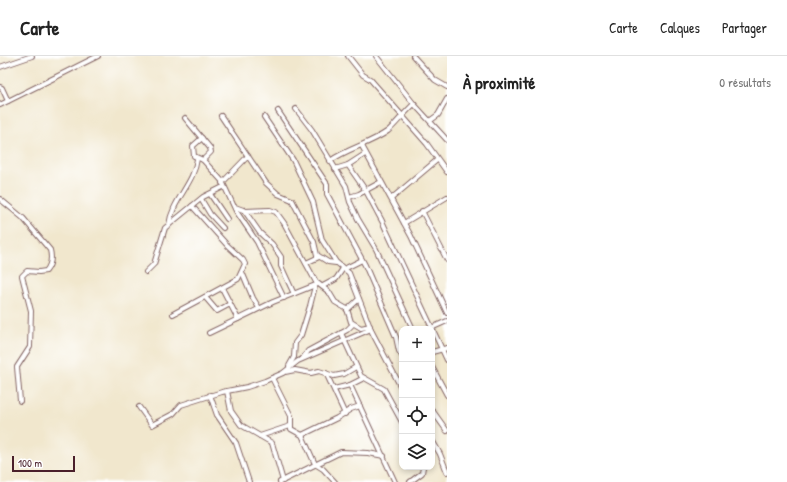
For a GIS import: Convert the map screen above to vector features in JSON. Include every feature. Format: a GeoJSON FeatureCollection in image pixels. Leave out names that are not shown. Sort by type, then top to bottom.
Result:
{"type":"FeatureCollection","features":[{"type":"Feature","properties":{"kind":"street"},"geometry":{"type":"LineString","coordinates":[[0,67],[32,56]]}},
{"type":"Feature","properties":{"kind":"street"},"geometry":{"type":"LineString","coordinates":[[0,105],[98,56]]}},
{"type":"Feature","properties":{"kind":"street"},"geometry":{"type":"LineString","coordinates":[[348,56],[363,75],[370,79],[430,148],[437,160],[447,172]]}},
{"type":"Feature","properties":{"kind":"street"},"geometry":{"type":"LineString","coordinates":[[376,56],[414,104],[447,140]]}},
{"type":"Feature","properties":{"kind":"street"},"geometry":{"type":"LineString","coordinates":[[413,56],[435,80],[447,87]]}},
{"type":"Feature","properties":{"kind":"street"},"geometry":{"type":"LineString","coordinates":[[0,87],[2,88],[8,101]]}},
{"type":"Feature","properties":{"kind":"street"},"geometry":{"type":"LineString","coordinates":[[430,120],[438,115],[447,98]]}},
{"type":"Feature","properties":{"kind":"street"},"geometry":{"type":"LineString","coordinates":[[330,161],[342,152],[362,146],[390,130],[401,115],[414,104]]}},
{"type":"Feature","properties":{"kind":"street"},"geometry":{"type":"LineString","coordinates":[[296,109],[312,130],[346,186],[360,223],[376,249],[412,326]]}},
{"type":"Feature","properties":{"kind":"street"},"geometry":{"type":"LineString","coordinates":[[278,111],[322,175],[326,184],[327,194],[362,260],[399,342]]}},
{"type":"Feature","properties":{"kind":"street"},"geometry":{"type":"LineString","coordinates":[[221,116],[266,183],[278,194],[292,200],[314,242],[315,252],[319,257],[336,264],[349,273],[370,327],[399,383]]}},
{"type":"Feature","properties":{"kind":"street"},"geometry":{"type":"LineString","coordinates":[[264,117],[290,155],[301,176],[315,206],[322,240],[336,264]]}},
{"type":"Feature","properties":{"kind":"street"},"geometry":{"type":"LineString","coordinates":[[185,118],[211,151],[203,160]]}},
{"type":"Feature","properties":{"kind":"street"},"geometry":{"type":"LineString","coordinates":[[202,138],[193,146],[193,153],[197,159],[203,160],[223,185],[257,242],[284,298]]}},
{"type":"Feature","properties":{"kind":"street"},"geometry":{"type":"LineString","coordinates":[[362,146],[381,182],[392,198],[447,313]]}},
{"type":"Feature","properties":{"kind":"street"},"geometry":{"type":"LineString","coordinates":[[335,169],[348,165],[365,154]]}},
{"type":"Feature","properties":{"kind":"street"},"geometry":{"type":"LineString","coordinates":[[146,272],[154,264],[164,230],[201,199],[223,185],[248,156]]}},
{"type":"Feature","properties":{"kind":"street"},"geometry":{"type":"LineString","coordinates":[[169,225],[170,214],[189,185],[197,159]]}},
{"type":"Feature","properties":{"kind":"street"},"geometry":{"type":"LineString","coordinates":[[392,198],[437,160]]}},
{"type":"Feature","properties":{"kind":"street"},"geometry":{"type":"LineString","coordinates":[[348,165],[366,190],[406,269],[429,326]]}},
{"type":"Feature","properties":{"kind":"street"},"geometry":{"type":"LineString","coordinates":[[349,197],[381,182]]}},
{"type":"Feature","properties":{"kind":"street"},"geometry":{"type":"LineString","coordinates":[[210,194],[227,219]]}},
{"type":"Feature","properties":{"kind":"street"},"geometry":{"type":"LineString","coordinates":[[404,223],[447,197]]}},
{"type":"Feature","properties":{"kind":"street"},"geometry":{"type":"LineString","coordinates":[[0,199],[23,218],[50,250],[51,256],[46,271],[27,271],[22,276],[24,288],[32,311],[30,347],[17,367],[20,401]]}},
{"type":"Feature","properties":{"kind":"street"},"geometry":{"type":"LineString","coordinates":[[201,199],[210,214],[223,228]]}},
{"type":"Feature","properties":{"kind":"street"},"geometry":{"type":"LineString","coordinates":[[173,314],[238,278],[245,264],[243,260],[227,246],[192,206]]}},
{"type":"Feature","properties":{"kind":"street"},"geometry":{"type":"LineString","coordinates":[[235,207],[244,210],[270,210],[276,212],[284,223],[306,263],[316,285],[301,335],[295,345],[293,360],[287,369]]}},
{"type":"Feature","properties":{"kind":"street"},"geometry":{"type":"LineString","coordinates":[[244,210],[260,233],[272,244],[281,257],[281,266],[294,294]]}},
{"type":"Feature","properties":{"kind":"street"},"geometry":{"type":"LineString","coordinates":[[422,211],[447,260]]}},
{"type":"Feature","properties":{"kind":"street"},"geometry":{"type":"LineString","coordinates":[[306,263],[319,257]]}},
{"type":"Feature","properties":{"kind":"street"},"geometry":{"type":"LineString","coordinates":[[209,333],[259,308],[316,285],[323,286],[335,280],[343,269],[362,260]]}},
{"type":"Feature","properties":{"kind":"street"},"geometry":{"type":"LineString","coordinates":[[242,272],[259,308]]}},
{"type":"Feature","properties":{"kind":"street"},"geometry":{"type":"LineString","coordinates":[[323,286],[335,302],[348,310],[350,321],[353,324],[363,328],[370,327]]}},
{"type":"Feature","properties":{"kind":"street"},"geometry":{"type":"LineString","coordinates":[[222,288],[238,319]]}},
{"type":"Feature","properties":{"kind":"street"},"geometry":{"type":"LineString","coordinates":[[205,297],[217,311],[230,304]]}},
{"type":"Feature","properties":{"kind":"street"},"geometry":{"type":"LineString","coordinates":[[348,310],[359,299]]}},
{"type":"Feature","properties":{"kind":"street"},"geometry":{"type":"LineString","coordinates":[[435,326],[447,321]]}},
{"type":"Feature","properties":{"kind":"street"},"geometry":{"type":"LineString","coordinates":[[301,360],[308,351],[340,334],[353,324]]}},
{"type":"Feature","properties":{"kind":"street"},"geometry":{"type":"LineString","coordinates":[[139,407],[152,425],[173,414],[181,405],[227,391],[254,385],[272,378],[301,360],[370,327]]}},
{"type":"Feature","properties":{"kind":"street"},"geometry":{"type":"LineString","coordinates":[[340,334],[356,367],[364,378],[384,389],[399,416]]}},
{"type":"Feature","properties":{"kind":"street"},"geometry":{"type":"LineString","coordinates":[[435,335],[445,349],[447,360]]}},
{"type":"Feature","properties":{"kind":"street"},"geometry":{"type":"LineString","coordinates":[[435,351],[445,349]]}},
{"type":"Feature","properties":{"kind":"street"},"geometry":{"type":"LineString","coordinates":[[283,372],[295,370],[311,372],[319,371],[326,372],[332,376],[341,375],[356,367]]}},
{"type":"Feature","properties":{"kind":"street"},"geometry":{"type":"LineString","coordinates":[[326,372],[345,414]]}},
{"type":"Feature","properties":{"kind":"street"},"geometry":{"type":"LineString","coordinates":[[435,373],[447,395]]}},
{"type":"Feature","properties":{"kind":"street"},"geometry":{"type":"LineString","coordinates":[[272,378],[291,416],[290,429],[302,435],[315,464],[323,469],[335,482]]}},
{"type":"Feature","properties":{"kind":"street"},"geometry":{"type":"LineString","coordinates":[[334,389],[350,385],[364,378]]}},
{"type":"Feature","properties":{"kind":"street"},"geometry":{"type":"LineString","coordinates":[[350,385],[375,442],[384,456],[395,482]]}},
{"type":"Feature","properties":{"kind":"street"},"geometry":{"type":"LineString","coordinates":[[227,391],[232,411],[240,425],[272,444],[282,481],[342,452],[368,453],[384,456]]}},
{"type":"Feature","properties":{"kind":"street"},"geometry":{"type":"LineString","coordinates":[[210,396],[217,414],[236,444],[249,482]]}},
{"type":"Feature","properties":{"kind":"street"},"geometry":{"type":"LineString","coordinates":[[302,435],[345,414],[351,409],[360,406]]}},
{"type":"Feature","properties":{"kind":"street"},"geometry":{"type":"LineString","coordinates":[[435,414],[447,431]]}},
{"type":"Feature","properties":{"kind":"street"},"geometry":{"type":"LineString","coordinates":[[260,436],[290,426]]}},
{"type":"Feature","properties":{"kind":"street"},"geometry":{"type":"LineString","coordinates":[[435,446],[447,472]]}},
{"type":"Feature","properties":{"kind":"street"},"geometry":{"type":"LineString","coordinates":[[410,482],[422,473],[422,470]]}}]}
